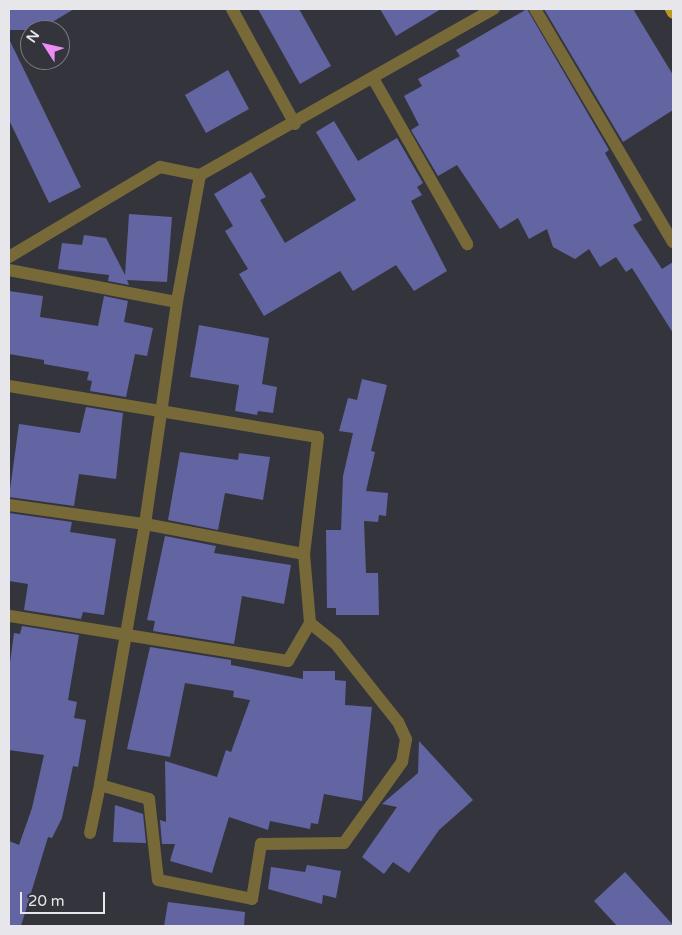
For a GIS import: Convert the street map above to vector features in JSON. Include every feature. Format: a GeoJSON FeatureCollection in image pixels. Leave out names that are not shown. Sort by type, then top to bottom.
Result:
{"type":"FeatureCollection","features":[{"type":"Feature","properties":{"kind":"main road"},"geometry":{"type":"LineString","coordinates":[[671,9],[673,13]]}},
{"type":"Feature","properties":{"kind":"street"},"geometry":{"type":"LineString","coordinates":[[232,9],[295,124]]}},
{"type":"Feature","properties":{"kind":"street"},"geometry":{"type":"LineString","coordinates":[[9,257],[160,167],[200,175],[374,80],[494,9]]}},
{"type":"Feature","properties":{"kind":"street"},"geometry":{"type":"LineString","coordinates":[[535,9],[673,242]]}},
{"type":"Feature","properties":{"kind":"street"},"geometry":{"type":"LineString","coordinates":[[374,80],[467,244]]}},
{"type":"Feature","properties":{"kind":"street"},"geometry":{"type":"LineString","coordinates":[[90,833],[145,524],[176,302],[200,175]]}},
{"type":"Feature","properties":{"kind":"street"},"geometry":{"type":"LineString","coordinates":[[9,270],[176,302]]}},
{"type":"Feature","properties":{"kind":"street"},"geometry":{"type":"LineString","coordinates":[[9,386],[318,437],[304,554],[310,623],[288,661],[9,616]]}},
{"type":"Feature","properties":{"kind":"street"},"geometry":{"type":"LineString","coordinates":[[9,505],[145,524],[304,554]]}},
{"type":"Feature","properties":{"kind":"street"},"geometry":{"type":"LineString","coordinates":[[100,785],[149,799],[158,880],[252,899],[261,844],[344,843],[402,762],[406,740],[398,722],[336,644],[310,623]]}},
{"type":"Feature","properties":{"kind":"building"},"geometry":{"type":"Polygon","coordinates":[[[9,9],[74,9],[56,20],[20,20],[20,30],[9,30],[9,9]]]}},
{"type":"Feature","properties":{"kind":"building"},"geometry":{"type":"Polygon","coordinates":[[[258,9],[299,9],[331,66],[300,84],[258,9]]]}},
{"type":"Feature","properties":{"kind":"building"},"geometry":{"type":"Polygon","coordinates":[[[380,9],[441,9],[396,36],[380,9]]]}},
{"type":"Feature","properties":{"kind":"building"},"geometry":{"type":"Polygon","coordinates":[[[527,9],[609,150],[605,153],[642,220],[633,225],[662,269],[673,262],[673,333],[632,268],[626,272],[616,257],[600,267],[589,249],[575,259],[553,247],[547,229],[529,239],[518,218],[500,229],[457,165],[438,176],[411,130],[419,125],[404,96],[422,86],[418,79],[460,56],[456,50],[527,9]]]}},
{"type":"Feature","properties":{"kind":"building"},"geometry":{"type":"Polygon","coordinates":[[[544,9],[633,9],[673,75],[673,110],[623,142],[544,9]]]}},
{"type":"Feature","properties":{"kind":"building"},"geometry":{"type":"Polygon","coordinates":[[[9,39],[20,62],[20,70],[24,70],[81,187],[49,203],[9,120],[9,39]]]}},
{"type":"Feature","properties":{"kind":"building"},"geometry":{"type":"Polygon","coordinates":[[[228,70],[249,109],[206,133],[185,95],[228,70]]]}},
{"type":"Feature","properties":{"kind":"building"},"geometry":{"type":"Polygon","coordinates":[[[334,121],[358,161],[397,138],[423,183],[417,187],[422,195],[411,201],[447,271],[414,291],[396,265],[353,291],[340,271],[264,316],[239,274],[248,269],[225,231],[233,226],[214,194],[251,172],[266,197],[260,200],[285,243],[356,200],[316,132],[334,121]]]}},
{"type":"Feature","properties":{"kind":"building"},"geometry":{"type":"Polygon","coordinates":[[[129,214],[172,217],[167,282],[127,280],[129,285],[108,281],[109,275],[58,269],[62,243],[82,245],[84,235],[106,238],[125,275],[129,214]]]}},
{"type":"Feature","properties":{"kind":"building"},"geometry":{"type":"Polygon","coordinates":[[[9,291],[43,296],[40,317],[98,326],[104,296],[128,301],[124,322],[153,328],[147,356],[135,354],[126,397],[90,391],[92,381],[87,380],[89,372],[44,364],[44,360],[9,354],[9,291]]]}},
{"type":"Feature","properties":{"kind":"building"},"geometry":{"type":"Polygon","coordinates":[[[199,325],[269,338],[262,384],[277,387],[273,413],[258,411],[257,415],[235,411],[239,385],[190,377],[199,325]]]}},
{"type":"Feature","properties":{"kind":"building"},"geometry":{"type":"Polygon","coordinates":[[[362,379],[387,385],[371,451],[375,452],[366,491],[388,493],[386,516],[379,515],[378,522],[364,521],[366,573],[378,573],[379,615],[336,615],[336,608],[327,608],[326,530],[341,530],[343,476],[353,433],[339,431],[348,398],[357,400],[362,379]]]}},
{"type":"Feature","properties":{"kind":"building"},"geometry":{"type":"Polygon","coordinates":[[[86,407],[123,413],[116,479],[79,474],[74,506],[9,497],[19,424],[80,433],[86,407]]]}},
{"type":"Feature","properties":{"kind":"building"},"geometry":{"type":"Polygon","coordinates":[[[180,452],[238,460],[239,453],[270,457],[263,500],[225,493],[218,530],[168,520],[180,452]]]}},
{"type":"Feature","properties":{"kind":"building"},"geometry":{"type":"Polygon","coordinates":[[[9,513],[72,522],[70,532],[116,539],[104,615],[83,612],[81,619],[24,610],[28,584],[9,581],[9,513]]]}},
{"type":"Feature","properties":{"kind":"building"},"geometry":{"type":"Polygon","coordinates":[[[165,536],[216,546],[214,553],[291,565],[284,604],[242,596],[234,644],[153,631],[155,621],[147,620],[165,536]]]}},
{"type":"Feature","properties":{"kind":"building"},"geometry":{"type":"Polygon","coordinates":[[[22,626],[79,635],[68,700],[77,702],[74,718],[86,720],[78,767],[73,766],[62,818],[52,838],[48,837],[21,926],[9,926],[9,841],[19,845],[32,808],[44,755],[9,750],[9,670],[14,633],[20,634],[22,626]]]}},
{"type":"Feature","properties":{"kind":"building"},"geometry":{"type":"Polygon","coordinates":[[[150,647],[231,660],[231,665],[303,679],[303,671],[335,671],[335,680],[346,681],[345,705],[372,707],[362,801],[324,794],[318,824],[311,823],[310,829],[270,821],[268,830],[229,817],[212,873],[170,861],[175,844],[162,844],[160,820],[166,822],[165,761],[217,777],[226,750],[231,752],[250,700],[233,697],[234,691],[185,683],[170,757],[127,749],[150,647]]]}},
{"type":"Feature","properties":{"kind":"building"},"geometry":{"type":"Polygon","coordinates":[[[419,741],[473,800],[439,830],[409,873],[393,862],[384,874],[362,857],[397,807],[382,804],[418,773],[419,741]]]}},
{"type":"Feature","properties":{"kind":"building"},"geometry":{"type":"Polygon","coordinates":[[[115,805],[143,814],[146,843],[113,842],[115,805]]]}},
{"type":"Feature","properties":{"kind":"building"},"geometry":{"type":"Polygon","coordinates":[[[307,865],[341,871],[336,898],[323,895],[322,904],[268,889],[271,867],[305,872],[307,865]]]}},
{"type":"Feature","properties":{"kind":"building"},"geometry":{"type":"Polygon","coordinates":[[[625,872],[673,926],[617,926],[594,901],[625,872]]]}},
{"type":"Feature","properties":{"kind":"building"},"geometry":{"type":"Polygon","coordinates":[[[168,902],[245,912],[244,926],[164,926],[168,902]]]}}]}
